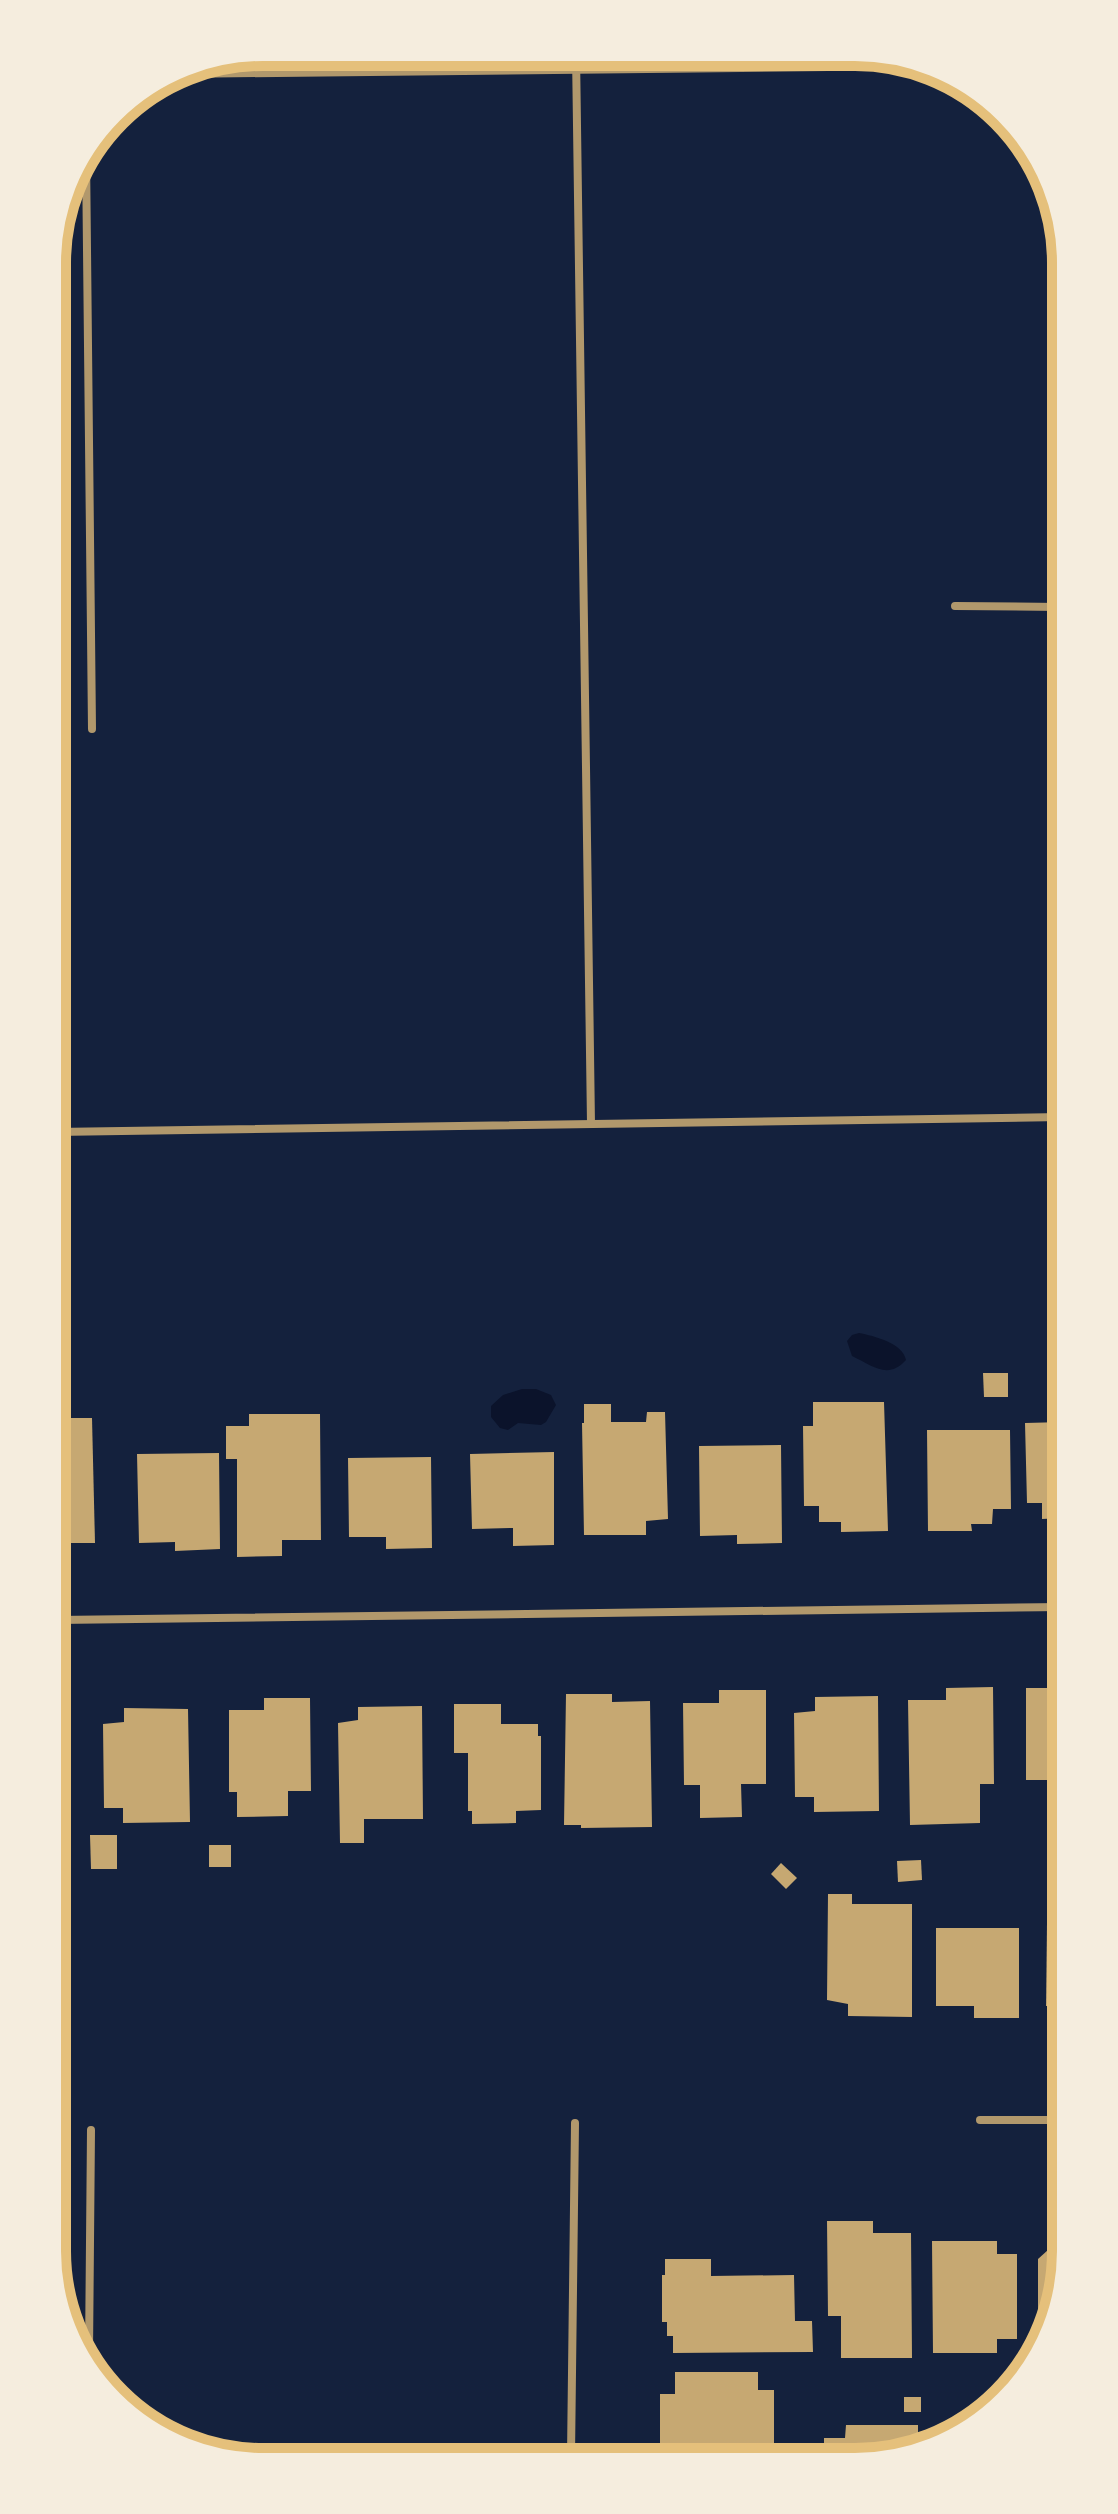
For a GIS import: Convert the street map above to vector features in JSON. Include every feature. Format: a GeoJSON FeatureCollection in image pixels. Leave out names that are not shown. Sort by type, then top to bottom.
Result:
{"type":"FeatureCollection","features":[{"type":"Feature","properties":{"kind":"street"},"geometry":{"type":"LineString","coordinates":[[211,73],[870,66]]}},
{"type":"Feature","properties":{"kind":"street"},"geometry":{"type":"LineString","coordinates":[[576,68],[591,1124]]}},
{"type":"Feature","properties":{"kind":"street"},"geometry":{"type":"LineString","coordinates":[[86,176],[92,729]]}},
{"type":"Feature","properties":{"kind":"street"},"geometry":{"type":"LineString","coordinates":[[955,606],[1052,607]]}},
{"type":"Feature","properties":{"kind":"street"},"geometry":{"type":"LineString","coordinates":[[66,1132],[1052,1117]]}},
{"type":"Feature","properties":{"kind":"street"},"geometry":{"type":"LineString","coordinates":[[66,1620],[1052,1607]]}},
{"type":"Feature","properties":{"kind":"street"},"geometry":{"type":"LineString","coordinates":[[980,2120],[1052,2120]]}},
{"type":"Feature","properties":{"kind":"street"},"geometry":{"type":"LineString","coordinates":[[571,2448],[575,2123]]}},
{"type":"Feature","properties":{"kind":"street"},"geometry":{"type":"LineString","coordinates":[[89,2343],[91,2130]]}},
{"type":"Feature","properties":{"kind":"water"},"geometry":{"type":"Polygon","coordinates":[[[859,1333],[894,1345],[906,1360],[887,1370],[852,1356],[847,1341],[859,1333]]]}},
{"type":"Feature","properties":{"kind":"water"},"geometry":{"type":"Polygon","coordinates":[[[522,1389],[536,1389],[551,1395],[556,1405],[541,1425],[518,1423],[508,1430],[500,1428],[491,1417],[491,1406],[503,1395],[522,1389]]]}},
{"type":"Feature","properties":{"kind":"building"},"geometry":{"type":"Polygon","coordinates":[[[983,1373],[1008,1373],[1008,1397],[984,1397],[983,1373]]]}},
{"type":"Feature","properties":{"kind":"building"},"geometry":{"type":"Polygon","coordinates":[[[813,1402],[884,1402],[888,1531],[841,1532],[841,1522],[819,1522],[819,1506],[804,1506],[803,1426],[813,1426],[813,1402]]]}},
{"type":"Feature","properties":{"kind":"building"},"geometry":{"type":"Polygon","coordinates":[[[584,1404],[611,1404],[611,1422],[646,1422],[647,1412],[665,1412],[668,1519],[646,1521],[646,1535],[584,1535],[584,1404]]]}},
{"type":"Feature","properties":{"kind":"building"},"geometry":{"type":"Polygon","coordinates":[[[249,1414],[320,1414],[321,1540],[282,1540],[282,1556],[237,1557],[237,1459],[226,1459],[226,1426],[249,1426],[249,1414]]]}},
{"type":"Feature","properties":{"kind":"building"},"geometry":{"type":"Polygon","coordinates":[[[66,1418],[92,1418],[95,1543],[66,1543],[66,1418]]]}},
{"type":"Feature","properties":{"kind":"building"},"geometry":{"type":"Polygon","coordinates":[[[1052,1422],[1052,1519],[1042,1519],[1042,1503],[1027,1503],[1025,1423],[1052,1422]]]}},
{"type":"Feature","properties":{"kind":"building"},"geometry":{"type":"Polygon","coordinates":[[[927,1430],[1010,1430],[1011,1509],[993,1509],[992,1524],[971,1524],[972,1531],[928,1531],[927,1430]]]}},
{"type":"Feature","properties":{"kind":"building"},"geometry":{"type":"Polygon","coordinates":[[[781,1445],[782,1543],[737,1544],[737,1535],[700,1536],[699,1446],[781,1445]]]}},
{"type":"Feature","properties":{"kind":"building"},"geometry":{"type":"Polygon","coordinates":[[[554,1452],[554,1545],[513,1546],[513,1528],[472,1529],[470,1454],[554,1452]]]}},
{"type":"Feature","properties":{"kind":"building"},"geometry":{"type":"Polygon","coordinates":[[[219,1453],[220,1549],[175,1551],[175,1542],[139,1543],[137,1454],[219,1453]]]}},
{"type":"Feature","properties":{"kind":"building"},"geometry":{"type":"Polygon","coordinates":[[[431,1457],[432,1548],[386,1549],[386,1537],[349,1537],[348,1458],[431,1457]]]}},
{"type":"Feature","properties":{"kind":"building"},"geometry":{"type":"Polygon","coordinates":[[[993,1687],[994,1784],[980,1784],[980,1823],[910,1825],[908,1700],[946,1700],[946,1688],[993,1687]]]}},
{"type":"Feature","properties":{"kind":"building"},"geometry":{"type":"Polygon","coordinates":[[[1026,1688],[1052,1688],[1052,1780],[1026,1780],[1026,1688]]]}},
{"type":"Feature","properties":{"kind":"building"},"geometry":{"type":"Polygon","coordinates":[[[719,1690],[766,1690],[766,1784],[741,1784],[742,1817],[700,1818],[700,1785],[684,1785],[683,1703],[719,1703],[719,1690]]]}},
{"type":"Feature","properties":{"kind":"building"},"geometry":{"type":"Polygon","coordinates":[[[566,1694],[612,1694],[612,1702],[650,1701],[652,1827],[581,1828],[581,1825],[564,1825],[566,1694]]]}},
{"type":"Feature","properties":{"kind":"building"},"geometry":{"type":"Polygon","coordinates":[[[878,1696],[879,1811],[814,1812],[814,1797],[795,1797],[794,1713],[815,1711],[815,1697],[878,1696]]]}},
{"type":"Feature","properties":{"kind":"building"},"geometry":{"type":"Polygon","coordinates":[[[264,1698],[310,1698],[311,1791],[288,1791],[288,1816],[237,1817],[237,1792],[229,1792],[229,1710],[264,1710],[264,1698]]]}},
{"type":"Feature","properties":{"kind":"building"},"geometry":{"type":"Polygon","coordinates":[[[454,1704],[501,1704],[501,1724],[538,1724],[538,1736],[541,1736],[541,1810],[516,1811],[516,1823],[472,1824],[472,1811],[468,1811],[468,1753],[454,1753],[454,1704]]]}},
{"type":"Feature","properties":{"kind":"building"},"geometry":{"type":"Polygon","coordinates":[[[422,1706],[423,1819],[364,1819],[364,1843],[340,1843],[338,1723],[358,1720],[358,1707],[422,1706]]]}},
{"type":"Feature","properties":{"kind":"building"},"geometry":{"type":"Polygon","coordinates":[[[124,1708],[188,1709],[190,1822],[123,1823],[123,1808],[104,1808],[103,1724],[124,1722],[124,1708]]]}},
{"type":"Feature","properties":{"kind":"building"},"geometry":{"type":"Polygon","coordinates":[[[66,1796],[69,1796],[69,1837],[66,1837],[66,1796]]]}},
{"type":"Feature","properties":{"kind":"building"},"geometry":{"type":"Polygon","coordinates":[[[90,1835],[117,1835],[117,1869],[91,1869],[90,1835]]]}},
{"type":"Feature","properties":{"kind":"building"},"geometry":{"type":"Polygon","coordinates":[[[209,1845],[231,1845],[231,1867],[209,1867],[209,1845]]]}},
{"type":"Feature","properties":{"kind":"building"},"geometry":{"type":"Polygon","coordinates":[[[921,1860],[922,1880],[898,1882],[897,1861],[921,1860]]]}},
{"type":"Feature","properties":{"kind":"building"},"geometry":{"type":"Polygon","coordinates":[[[781,1863],[797,1878],[786,1889],[771,1874],[781,1863]]]}},
{"type":"Feature","properties":{"kind":"building"},"geometry":{"type":"Polygon","coordinates":[[[828,1894],[852,1894],[852,1904],[912,1904],[912,2017],[848,2016],[848,2004],[827,2000],[828,1894]]]}},
{"type":"Feature","properties":{"kind":"building"},"geometry":{"type":"Polygon","coordinates":[[[1047,1923],[1052,1923],[1052,2006],[1046,2006],[1047,1923]]]}},
{"type":"Feature","properties":{"kind":"building"},"geometry":{"type":"Polygon","coordinates":[[[936,1928],[1019,1928],[1019,2018],[974,2018],[974,2006],[936,2006],[936,1928]]]}},
{"type":"Feature","properties":{"kind":"building"},"geometry":{"type":"Polygon","coordinates":[[[827,2221],[873,2221],[873,2233],[911,2233],[912,2358],[841,2358],[841,2316],[828,2316],[827,2221]]]}},
{"type":"Feature","properties":{"kind":"building"},"geometry":{"type":"Polygon","coordinates":[[[932,2241],[997,2241],[997,2254],[1017,2254],[1017,2339],[997,2339],[997,2353],[933,2353],[932,2241]]]}},
{"type":"Feature","properties":{"kind":"building"},"geometry":{"type":"Polygon","coordinates":[[[1052,2250],[1048,2289],[1038,2324],[1038,2259],[1052,2250]]]}},
{"type":"Feature","properties":{"kind":"building"},"geometry":{"type":"Polygon","coordinates":[[[665,2259],[711,2259],[711,2276],[794,2275],[795,2321],[812,2321],[813,2352],[673,2353],[673,2336],[667,2336],[667,2322],[662,2322],[665,2259]]]}},
{"type":"Feature","properties":{"kind":"building"},"geometry":{"type":"Polygon","coordinates":[[[675,2372],[758,2372],[758,2390],[774,2390],[774,2448],[660,2448],[660,2394],[675,2394],[675,2372]]]}},
{"type":"Feature","properties":{"kind":"building"},"geometry":{"type":"Polygon","coordinates":[[[904,2397],[921,2397],[921,2412],[904,2412],[904,2397]]]}},
{"type":"Feature","properties":{"kind":"building"},"geometry":{"type":"Polygon","coordinates":[[[846,2425],[918,2425],[918,2437],[906,2441],[881,2446],[824,2448],[824,2438],[845,2438],[846,2425]]]}}]}
